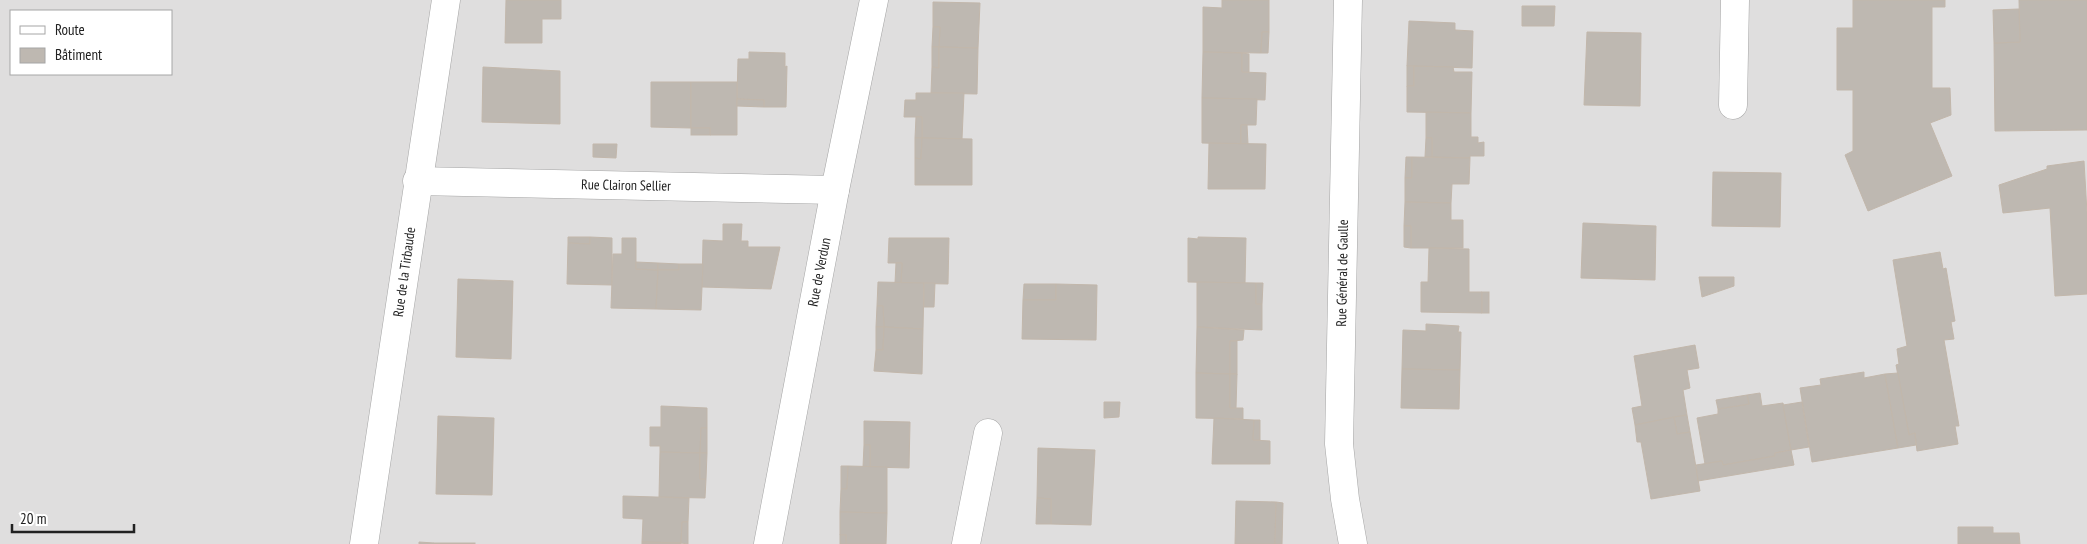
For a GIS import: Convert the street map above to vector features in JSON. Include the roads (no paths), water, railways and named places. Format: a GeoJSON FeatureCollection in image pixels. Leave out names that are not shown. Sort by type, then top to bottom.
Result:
{"type":"FeatureCollection","features":[{"type":"Feature","properties":{"kind":"street","name":"Rue de la Tirbaude"},"geometry":{"type":"LineString","coordinates":[[364,544],[417,180],[446,0]]}},
{"type":"Feature","properties":{"kind":"street","name":"Rue de Verdun"},"geometry":{"type":"LineString","coordinates":[[768,544],[835,190],[874,0]]}},
{"type":"Feature","properties":{"kind":"street","name":"Rue Général de Gaulle"},"geometry":{"type":"LineString","coordinates":[[1348,0],[1339,444],[1345,499],[1353,544]]}},
{"type":"Feature","properties":{"kind":"street"},"geometry":{"type":"LineString","coordinates":[[1733,105],[1735,0]]}},
{"type":"Feature","properties":{"kind":"street","name":"Rue Clairon Sellier"},"geometry":{"type":"LineString","coordinates":[[417,180],[835,190]]}},
{"type":"Feature","properties":{"kind":"street"},"geometry":{"type":"LineString","coordinates":[[966,544],[988,433]]}}]}
